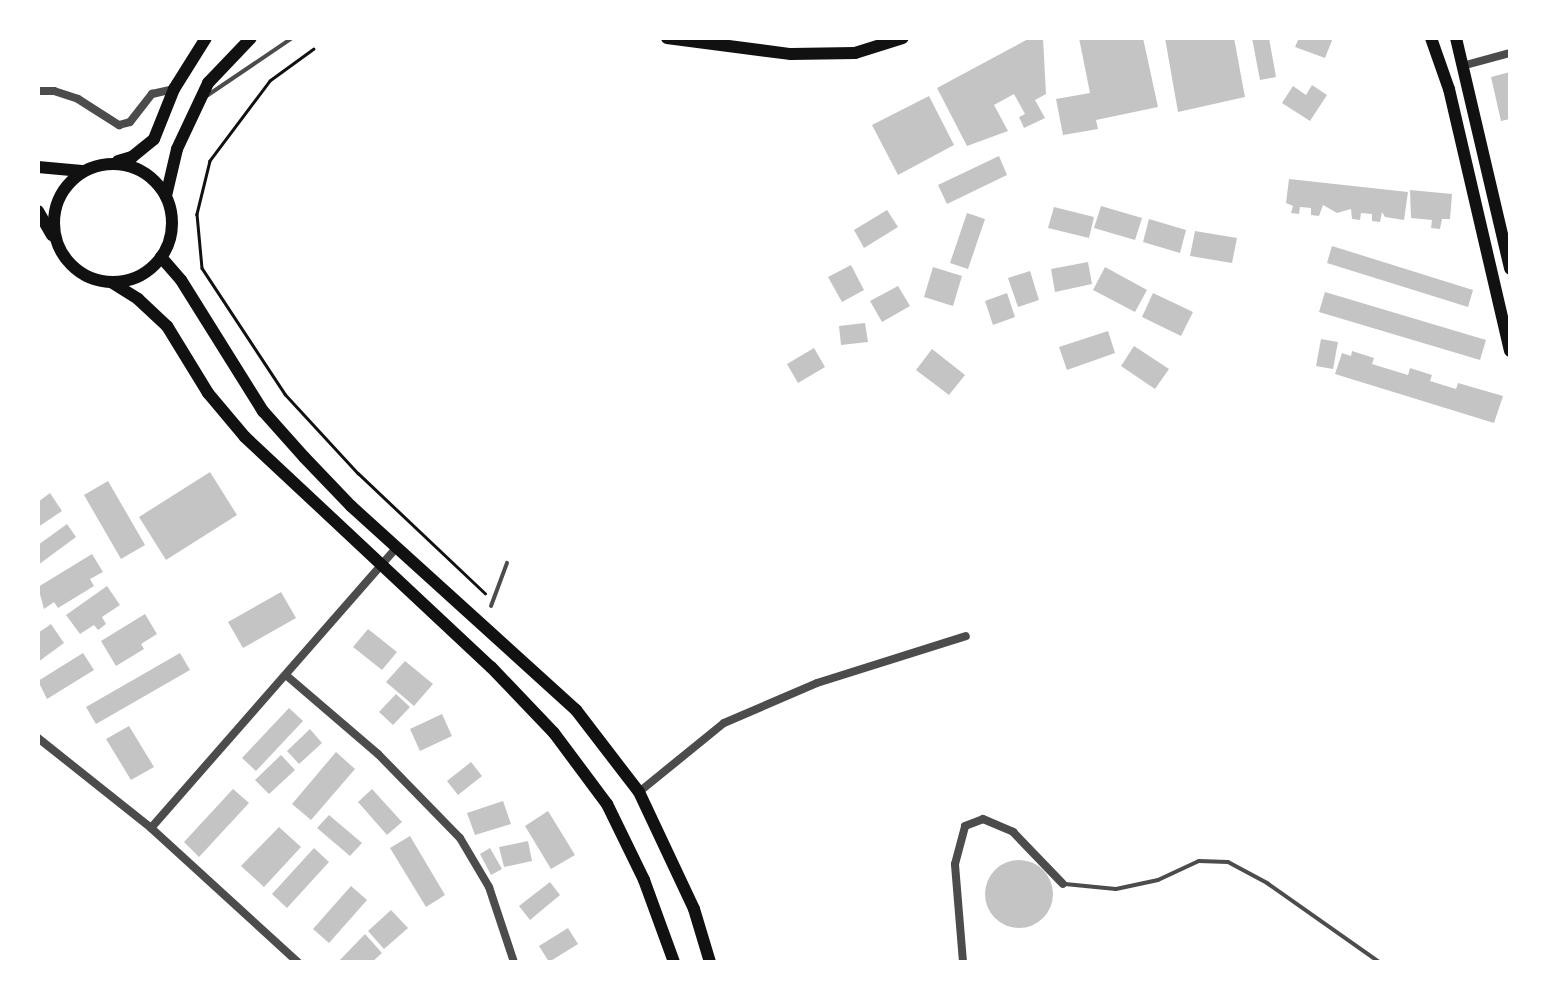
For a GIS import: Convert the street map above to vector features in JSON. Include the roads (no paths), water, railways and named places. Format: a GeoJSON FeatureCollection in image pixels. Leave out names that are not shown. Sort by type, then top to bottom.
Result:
{"type":"FeatureCollection","features":[{"type":"Feature","properties":{"kind":"highway"},"geometry":{"type":"LineString","coordinates":[[38,167],[82,171],[132,157],[154,139],[174,89],[206,38]]}},
{"type":"Feature","properties":{"kind":"highway"},"geometry":{"type":"LineString","coordinates":[[111,282],[139,276],[162,257],[172,227],[166,196],[177,149],[208,82],[251,38]]}},
{"type":"Feature","properties":{"kind":"highway"},"geometry":{"type":"LineString","coordinates":[[667,38],[820,53],[886,46],[904,38]]}},
{"type":"Feature","properties":{"kind":"highway"},"geometry":{"type":"LineString","coordinates":[[820,53],[836,38]]}},
{"type":"Feature","properties":{"kind":"highway"},"geometry":{"type":"LineString","coordinates":[[871,38],[886,46]]}},
{"type":"Feature","properties":{"kind":"highway"},"geometry":{"type":"LineString","coordinates":[[1432,38],[1449,89],[1510,351]]}},
{"type":"Feature","properties":{"kind":"highway"},"geometry":{"type":"LineString","coordinates":[[1456,38],[1510,269]]}},
{"type":"Feature","properties":{"kind":"highway"},"geometry":{"type":"LineString","coordinates":[[110,163],[143,171],[166,196]]}},
{"type":"Feature","properties":{"kind":"highway"},"geometry":{"type":"LineString","coordinates":[[58,246],[54,210],[65,188],[82,171]]}},
{"type":"Feature","properties":{"kind":"highway"},"geometry":{"type":"LineString","coordinates":[[38,211],[79,272],[111,282],[167,326],[208,394],[245,437],[492,667],[554,733],[607,804],[644,880],[674,962]]}},
{"type":"Feature","properties":{"kind":"highway"},"geometry":{"type":"LineString","coordinates":[[162,257],[181,280],[263,411],[351,506],[557,689],[639,792],[694,909],[710,962]]}},
{"type":"Feature","properties":{"kind":"street"},"geometry":{"type":"LineString","coordinates":[[1462,66],[1510,54]]}},
{"type":"Feature","properties":{"kind":"street"},"geometry":{"type":"LineString","coordinates":[[38,91],[54,91],[78,99],[118,125],[130,122],[152,94],[174,89]]}},
{"type":"Feature","properties":{"kind":"street"},"geometry":{"type":"LineString","coordinates":[[151,828],[397,547]]}},
{"type":"Feature","properties":{"kind":"street"},"geometry":{"type":"LineString","coordinates":[[639,792],[724,723],[817,684],[966,636]]}},
{"type":"Feature","properties":{"kind":"street"},"geometry":{"type":"LineString","coordinates":[[287,676],[378,754],[460,838],[489,887],[514,962]]}},
{"type":"Feature","properties":{"kind":"street"},"geometry":{"type":"LineString","coordinates":[[38,738],[151,828],[298,962]]}},
{"type":"Feature","properties":{"kind":"street"},"geometry":{"type":"LineString","coordinates":[[963,962],[955,864],[965,826],[983,819],[1013,832],[1064,884]]}},
{"type":"Feature","properties":{"kind":"lane"},"geometry":{"type":"LineString","coordinates":[[199,100],[251,69],[292,38]]}},
{"type":"Feature","properties":{"kind":"lane"},"geometry":{"type":"LineString","coordinates":[[490,606],[507,563]]}},
{"type":"Feature","properties":{"kind":"lane"},"geometry":{"type":"LineString","coordinates":[[1064,884],[1116,890],[1158,880],[1199,861],[1228,862],[1267,883],[1379,962]]}}]}
